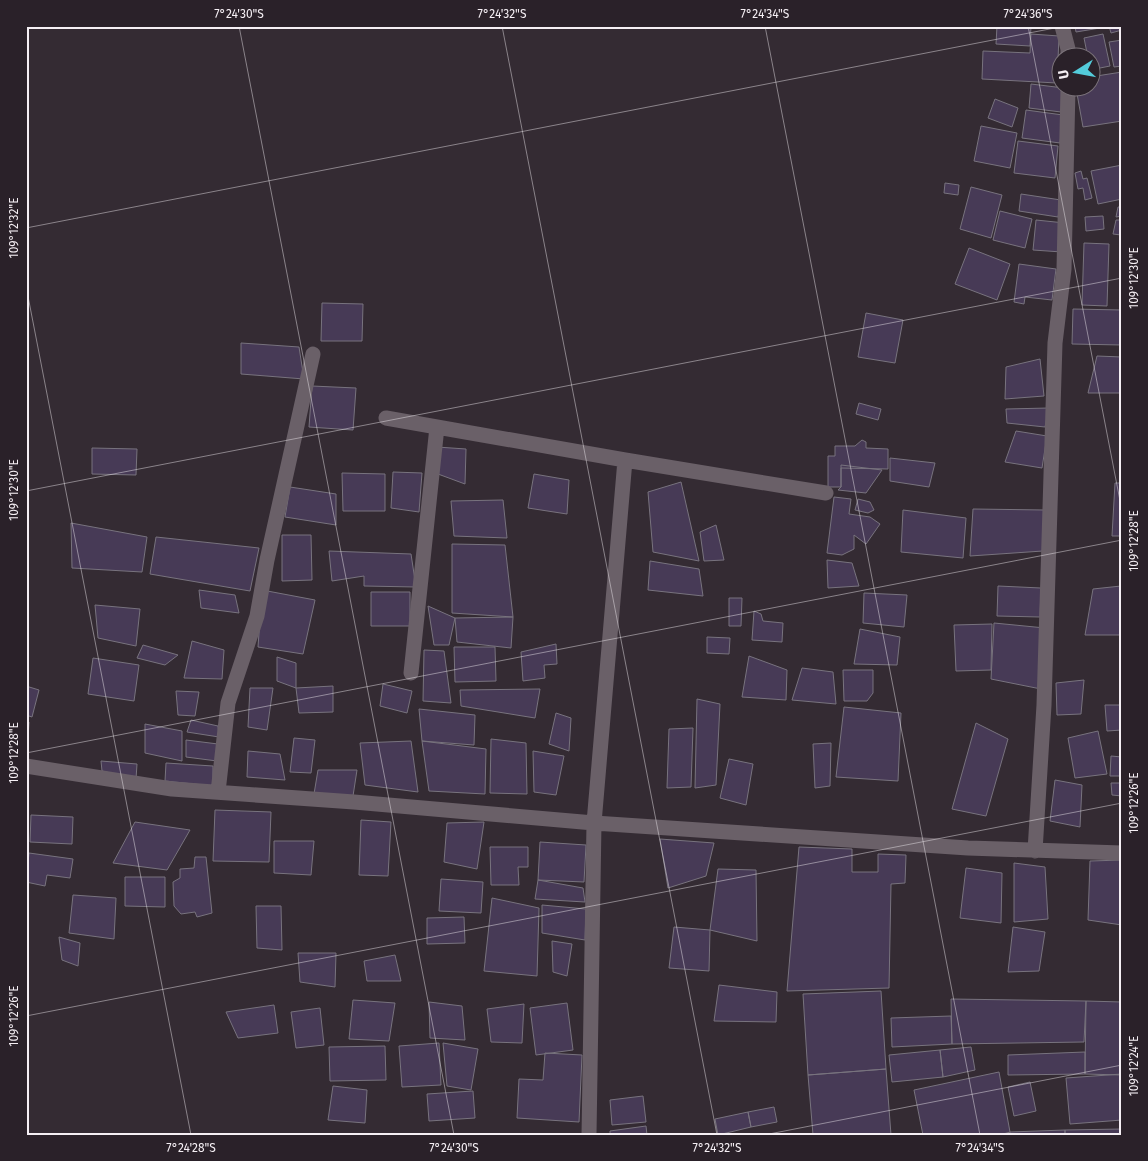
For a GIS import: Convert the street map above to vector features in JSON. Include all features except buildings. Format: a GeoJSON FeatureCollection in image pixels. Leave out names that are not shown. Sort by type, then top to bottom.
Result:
{"type":"FeatureCollection","features":[{"type":"Feature","properties":{"kind":"street"},"geometry":{"type":"LineString","coordinates":[[1062,26],[1068,48]]}},
{"type":"Feature","properties":{"kind":"street"},"geometry":{"type":"LineString","coordinates":[[1036,851],[1044,705],[1055,343],[1064,269],[1068,98]]}},
{"type":"Feature","properties":{"kind":"street"},"geometry":{"type":"LineString","coordinates":[[218,792],[228,703],[256,616],[313,354]]}},
{"type":"Feature","properties":{"kind":"street"},"geometry":{"type":"LineString","coordinates":[[386,418],[826,493]]}},
{"type":"Feature","properties":{"kind":"street"},"geometry":{"type":"LineString","coordinates":[[411,673],[437,427]]}},
{"type":"Feature","properties":{"kind":"street"},"geometry":{"type":"LineString","coordinates":[[589,1135],[594,823],[625,460]]}},
{"type":"Feature","properties":{"kind":"street"},"geometry":{"type":"LineString","coordinates":[[26,766],[172,789],[354,802],[594,823],[948,847],[1122,852]]}}]}
